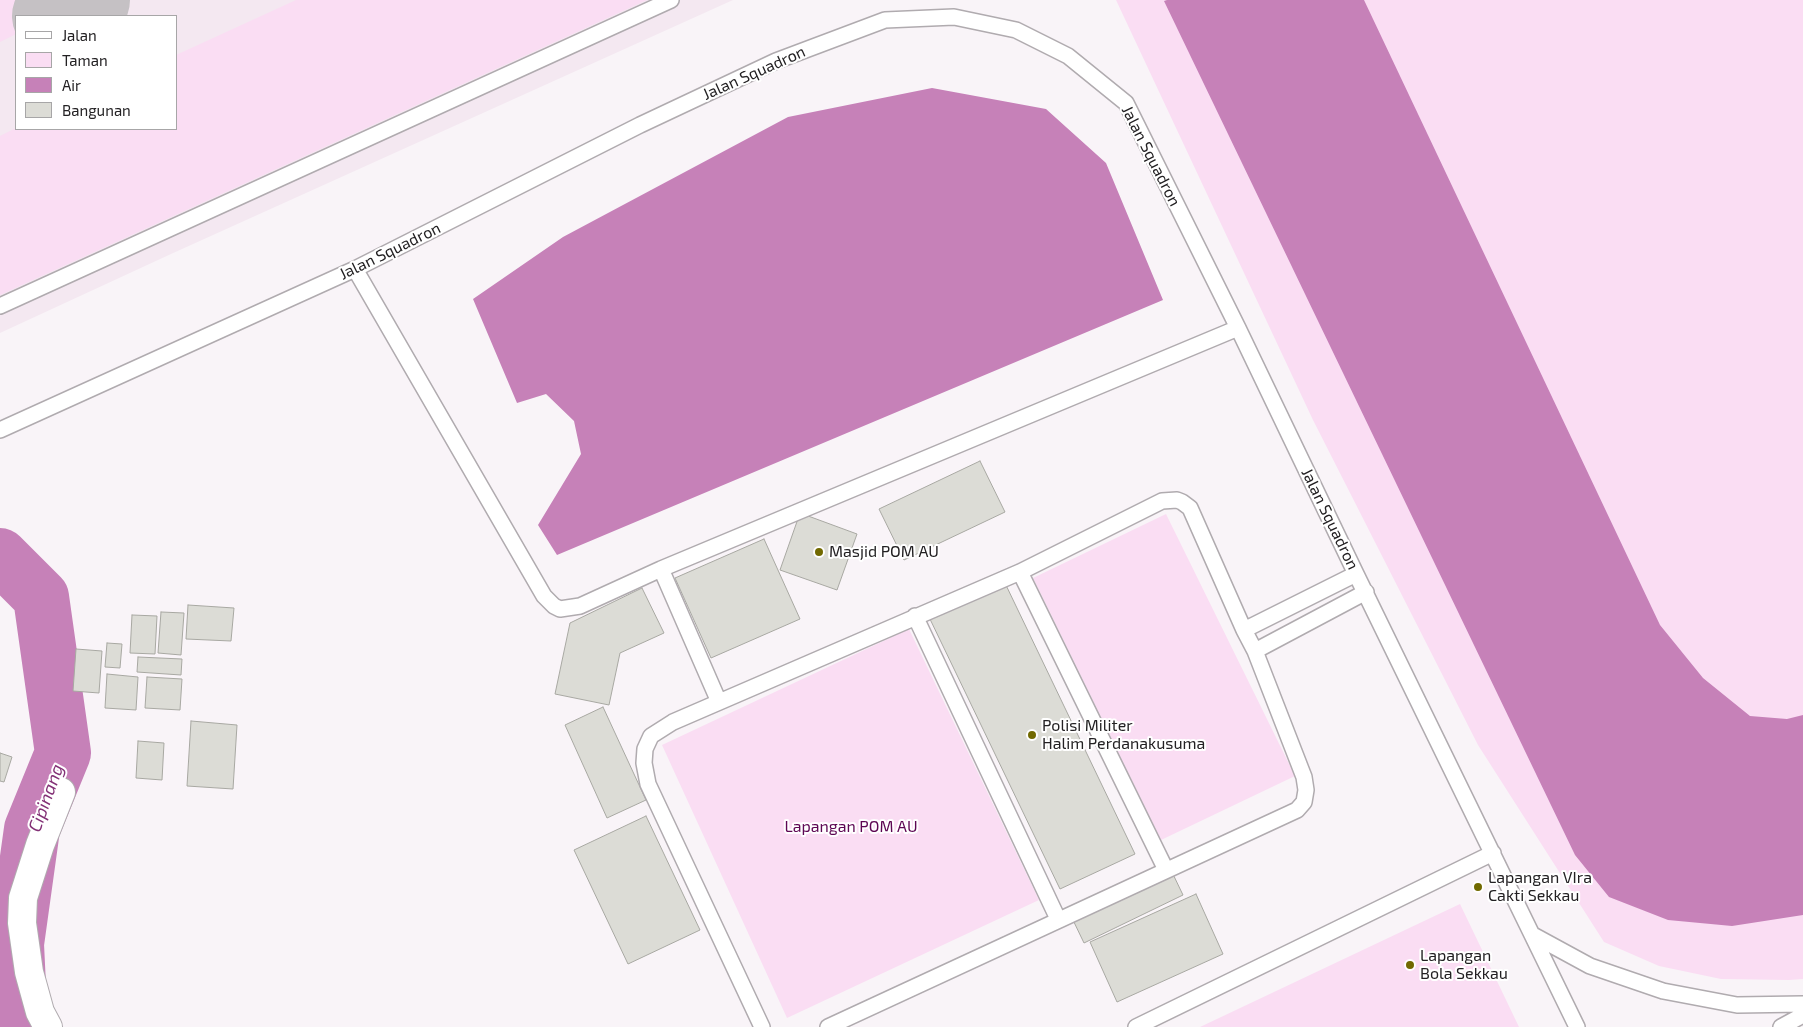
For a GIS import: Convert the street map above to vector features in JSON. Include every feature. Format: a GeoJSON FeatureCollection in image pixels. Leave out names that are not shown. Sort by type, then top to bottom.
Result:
{"type":"FeatureCollection","features":[{"type":"Feature","properties":{"kind":"street"},"geometry":{"type":"LineString","coordinates":[[48,1027],[40,1012],[27,964],[22,923],[23,898],[40,845],[61,792]]}},
{"type":"Feature","properties":{"kind":"lane"},"geometry":{"type":"LineString","coordinates":[[0,306],[671,0]]}},
{"type":"Feature","properties":{"kind":"lane","name":"Jalan Squadron"},"geometry":{"type":"LineString","coordinates":[[0,430],[355,269],[640,125],[776,60],[885,20],[954,17],[1016,30],[1068,56],[1126,103],[1238,328],[1577,1027]]}},
{"type":"Feature","properties":{"kind":"lane"},"geometry":{"type":"LineString","coordinates":[[355,269],[539,588],[549,601],[560,609],[580,606],[661,568],[1238,328]]}},
{"type":"Feature","properties":{"kind":"lane"},"geometry":{"type":"LineString","coordinates":[[762,1027],[648,784],[644,763],[645,749],[651,736],[673,722],[1020,572],[1162,501],[1177,500],[1190,508],[1255,651],[1304,777],[1306,790],[1304,802],[1297,810],[828,1027]]}},
{"type":"Feature","properties":{"kind":"lane"},"geometry":{"type":"LineString","coordinates":[[661,568],[719,702]]}},
{"type":"Feature","properties":{"kind":"lane"},"geometry":{"type":"LineString","coordinates":[[1020,572],[1166,870]]}},
{"type":"Feature","properties":{"kind":"lane"},"geometry":{"type":"LineString","coordinates":[[1244,630],[1356,574]]}},
{"type":"Feature","properties":{"kind":"lane"},"geometry":{"type":"LineString","coordinates":[[1255,651],[1366,592]]}},
{"type":"Feature","properties":{"kind":"lane"},"geometry":{"type":"LineString","coordinates":[[915,616],[1058,919]]}},
{"type":"Feature","properties":{"kind":"lane"},"geometry":{"type":"LineString","coordinates":[[1136,1027],[1493,853]]}},
{"type":"Feature","properties":{"kind":"lane"},"geometry":{"type":"LineString","coordinates":[[1533,935],[1590,966],[1663,991],[1737,1005],[1803,1004]]}},
{"type":"Feature","properties":{"kind":"lane"},"geometry":{"type":"LineString","coordinates":[[1781,1027],[1803,1015]]}},
{"type":"Feature","properties":{"kind":"shaded area"},"geometry":{"type":"Polygon","coordinates":[[[0,0],[733,0],[0,333],[0,0]]]}},
{"type":"Feature","properties":{"kind":"green space"},"geometry":{"type":"Polygon","coordinates":[[[0,0],[88,0],[56,15],[15,15],[15,34],[0,42],[0,0]]]}},
{"type":"Feature","properties":{"kind":"green space"},"geometry":{"type":"Polygon","coordinates":[[[296,0],[647,0],[0,295],[0,136],[15,128],[178,130],[178,54],[296,0]]]}},
{"type":"Feature","properties":{"kind":"green space"},"geometry":{"type":"Polygon","coordinates":[[[1116,0],[1803,0],[1803,979],[1721,979],[1659,966],[1604,942],[1478,745],[1313,420],[1116,0]]]}},
{"type":"Feature","properties":{"kind":"green space"},"geometry":{"type":"Polygon","coordinates":[[[1166,514],[1295,776],[1161,840],[1033,578],[1166,514]]]}},
{"type":"Feature","properties":{"kind":"green space","name":"Lapangan POM AU"},"geometry":{"type":"Polygon","coordinates":[[[909,629],[1039,900],[787,1018],[662,745],[909,629]]]}},
{"type":"Feature","properties":{"kind":"green space","name":"Lapangan Bola Sekkau"},"geometry":{"type":"Polygon","coordinates":[[[1460,904],[1519,1027],[1200,1027],[1460,904]]]}},
{"type":"Feature","properties":{"kind":"water"},"geometry":{"type":"Polygon","coordinates":[[[1364,0],[1660,625],[1703,678],[1750,716],[1787,719],[1803,715],[1803,915],[1732,926],[1668,920],[1609,897],[1575,855],[1164,1],[1364,0]]]}},
{"type":"Feature","properties":{"kind":"water"},"geometry":{"type":"Polygon","coordinates":[[[932,88],[1046,109],[1106,163],[1163,300],[557,555],[538,525],[581,454],[574,421],[546,394],[517,403],[473,299],[563,237],[788,117],[932,88]]]}},
{"type":"Feature","properties":{"kind":"building"},"geometry":{"type":"Polygon","coordinates":[[[980,461],[1005,512],[904,560],[879,509],[980,461]]]}},
{"type":"Feature","properties":{"kind":"building","name":"Masjid POM AU"},"geometry":{"type":"Polygon","coordinates":[[[800,513],[857,534],[837,590],[780,570],[800,513]]]}},
{"type":"Feature","properties":{"kind":"building"},"geometry":{"type":"Polygon","coordinates":[[[764,539],[800,619],[711,658],[675,578],[764,539]]]}},
{"type":"Feature","properties":{"kind":"building","name":"Polisi Militer Halim Perdanakusuma"},"geometry":{"type":"Polygon","coordinates":[[[1004,581],[1135,854],[1060,889],[929,617],[1004,581]]]}},
{"type":"Feature","properties":{"kind":"building"},"geometry":{"type":"Polygon","coordinates":[[[642,588],[664,633],[620,653],[609,705],[555,694],[570,623],[642,588]]]}},
{"type":"Feature","properties":{"kind":"building"},"geometry":{"type":"Polygon","coordinates":[[[188,605],[234,608],[231,641],[186,639],[188,605]]]}},
{"type":"Feature","properties":{"kind":"building"},"geometry":{"type":"Polygon","coordinates":[[[161,612],[184,613],[181,655],[158,653],[161,612]]]}},
{"type":"Feature","properties":{"kind":"building"},"geometry":{"type":"Polygon","coordinates":[[[132,615],[157,616],[155,654],[130,653],[132,615]]]}},
{"type":"Feature","properties":{"kind":"building"},"geometry":{"type":"Polygon","coordinates":[[[107,643],[122,644],[120,668],[105,667],[107,643]]]}},
{"type":"Feature","properties":{"kind":"building"},"geometry":{"type":"Polygon","coordinates":[[[76,649],[102,651],[99,693],[73,691],[76,649]]]}},
{"type":"Feature","properties":{"kind":"building"},"geometry":{"type":"Polygon","coordinates":[[[138,657],[182,659],[181,675],[137,672],[138,657]]]}},
{"type":"Feature","properties":{"kind":"building"},"geometry":{"type":"Polygon","coordinates":[[[107,674],[138,677],[136,710],[105,708],[107,674]]]}},
{"type":"Feature","properties":{"kind":"building"},"geometry":{"type":"Polygon","coordinates":[[[147,677],[182,679],[180,710],[145,708],[147,677]]]}},
{"type":"Feature","properties":{"kind":"building"},"geometry":{"type":"Polygon","coordinates":[[[603,707],[646,800],[607,818],[565,725],[603,707]]]}},
{"type":"Feature","properties":{"kind":"building"},"geometry":{"type":"Polygon","coordinates":[[[191,721],[237,725],[233,789],[187,786],[191,721]]]}},
{"type":"Feature","properties":{"kind":"building"},"geometry":{"type":"Polygon","coordinates":[[[138,741],[164,743],[162,780],[136,778],[138,741]]]}},
{"type":"Feature","properties":{"kind":"building"},"geometry":{"type":"Polygon","coordinates":[[[0,753],[12,757],[4,782],[0,781],[0,753]]]}},
{"type":"Feature","properties":{"kind":"building"},"geometry":{"type":"Polygon","coordinates":[[[646,816],[700,930],[628,964],[574,850],[646,816]]]}},
{"type":"Feature","properties":{"kind":"building"},"geometry":{"type":"Polygon","coordinates":[[[1171,870],[1183,895],[1084,943],[1072,918],[1171,870]]]}},
{"type":"Feature","properties":{"kind":"building"},"geometry":{"type":"Polygon","coordinates":[[[1196,894],[1223,954],[1117,1002],[1090,942],[1196,894]]]}},
{"type":"Feature","properties":{"kind":"waterway","name":"Cipinang"},"geometry":{"type":"LineString","coordinates":[[0,556],[41,597],[63,753],[32,829],[16,944],[20,1027]]}},
{"type":"Feature","properties":{"kind":"taxiway"},"geometry":{"type":"LineString","coordinates":[[56,15],[88,0]]}},
{"type":"Feature","properties":{"kind":"place","name":"Masjid POM AU"},"geometry":{"type":"Point","coordinates":[819,552]}},
{"type":"Feature","properties":{"kind":"place","name":"Polisi Militer Halim Perdanakusuma"},"geometry":{"type":"Point","coordinates":[1032,735]}},
{"type":"Feature","properties":{"kind":"place","name":"Lapangan VIra Cakti Sekkau"},"geometry":{"type":"Point","coordinates":[1478,887]}},
{"type":"Feature","properties":{"kind":"place","name":"Lapangan Bola Sekkau"},"geometry":{"type":"Point","coordinates":[1410,965]}}]}
